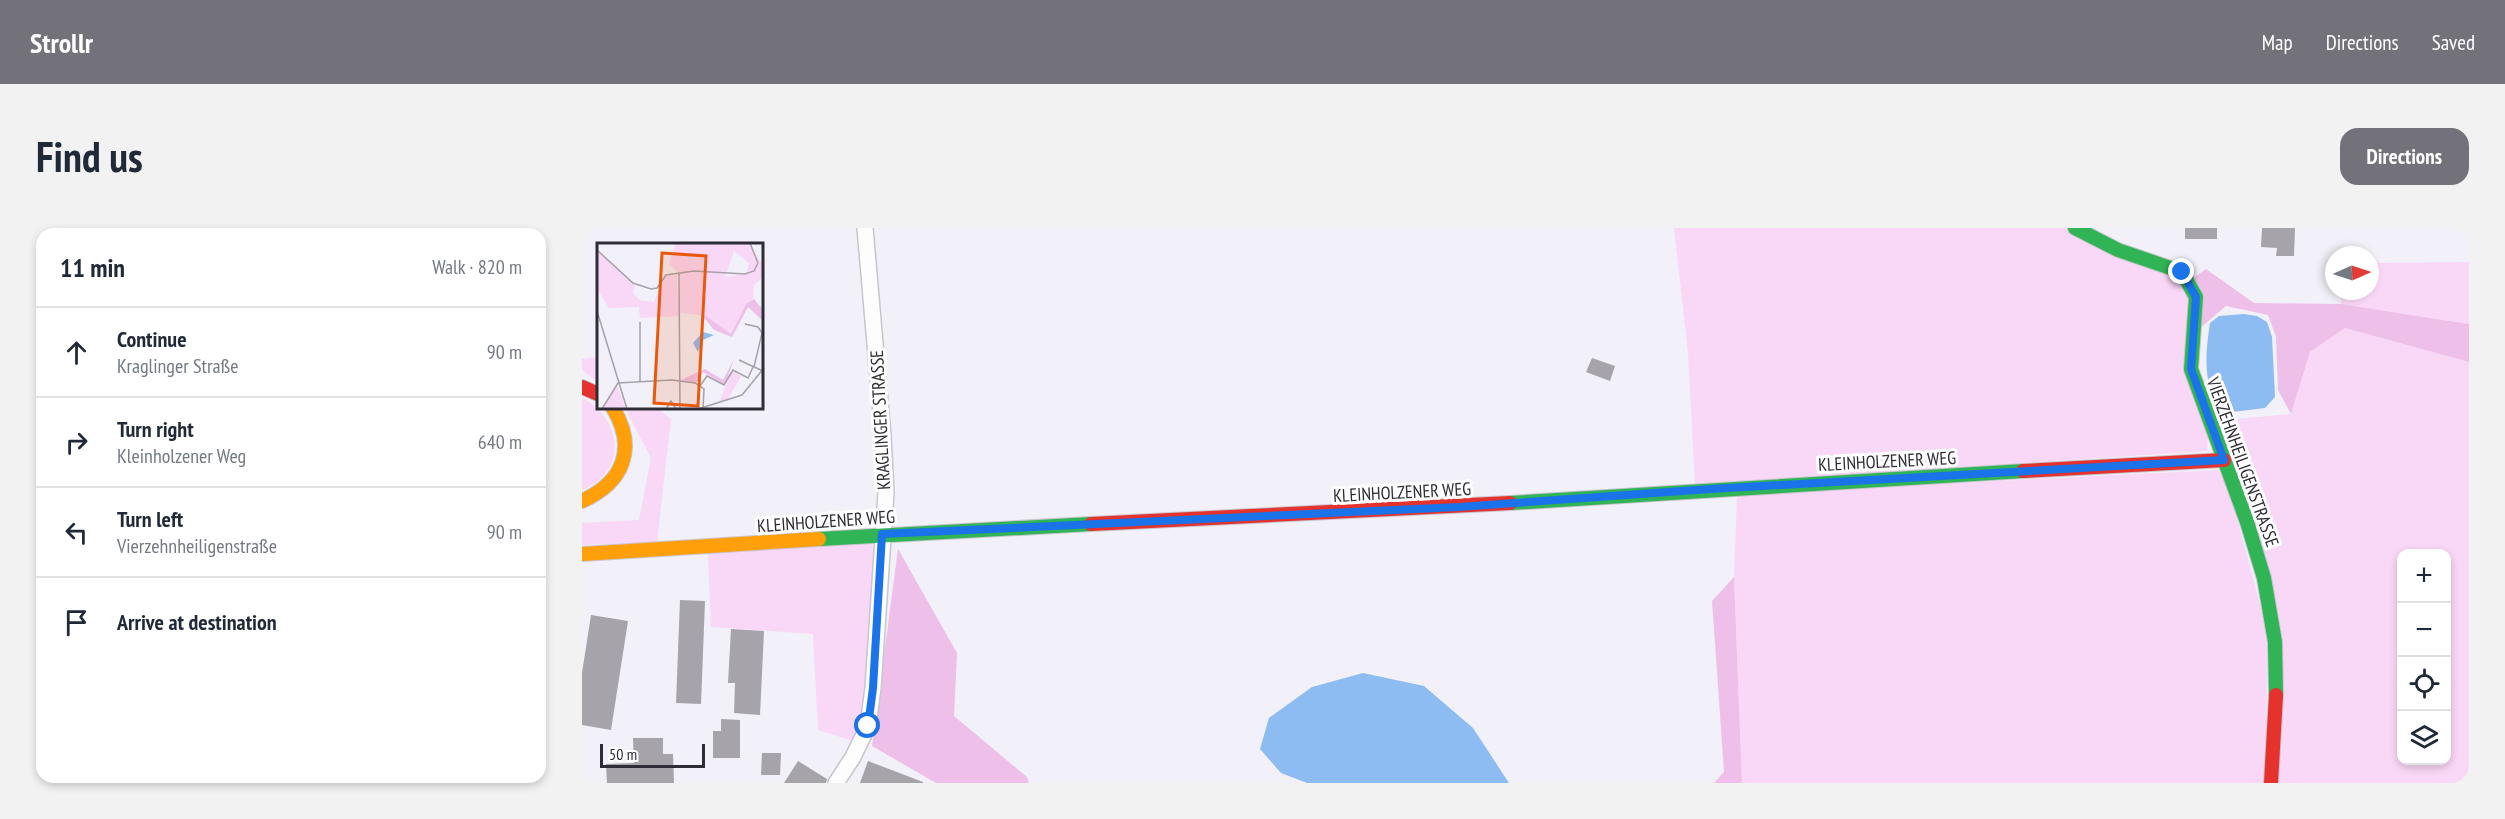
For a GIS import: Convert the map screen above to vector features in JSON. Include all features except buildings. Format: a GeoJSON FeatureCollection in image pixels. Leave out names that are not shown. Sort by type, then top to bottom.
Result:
{"type":"FeatureCollection","features":[{"type":"Feature","properties":{"kind":"street","name":"KRAGLINGER STRASSE"},"geometry":{"type":"LineString","coordinates":[[836,783],[853,757],[868,726],[873,688],[885,493],[884,436],[866,228]]}},
{"type":"Feature","properties":{"kind":"street","name":"VIERZEHNHEILIGENSTRASSE"},"geometry":{"type":"LineString","coordinates":[[2075,228],[2118,250],[2182,272],[2196,297],[2191,369],[2264,578],[2275,642],[2276,723],[2271,783]]}},
{"type":"Feature","properties":{"kind":"street"},"geometry":{"type":"LineString","coordinates":[[582,387],[597,394]]}},
{"type":"Feature","properties":{"kind":"street"},"geometry":{"type":"LineString","coordinates":[[582,501],[603,493],[614,482],[624,459],[624,433],[614,410]]}},
{"type":"Feature","properties":{"kind":"street","name":"KLEINHOLZENER WEG"},"geometry":{"type":"LineString","coordinates":[[582,554],[736,546],[882,534],[1459,507],[1723,488],[2224,460]]}},
{"type":"Feature","properties":{"kind":"shaded area"},"geometry":{"type":"Polygon","coordinates":[[[1674,228],[2070,228],[2186,285],[2208,437],[2207,451],[1695,484],[1688,353],[1674,228]]]}},
{"type":"Feature","properties":{"kind":"shaded area"},"geometry":{"type":"Polygon","coordinates":[[[2469,262],[2469,324],[2341,304],[2341,300],[2379,300],[2379,263],[2469,262]]]}},
{"type":"Feature","properties":{"kind":"shaded area"},"geometry":{"type":"Polygon","coordinates":[[[2206,269],[2254,303],[2341,304],[2469,324],[2469,362],[2345,328],[2310,352],[2291,414],[2278,390],[2276,337],[2268,315],[2226,306],[2199,329],[2192,279],[2206,269]]]}},
{"type":"Feature","properties":{"kind":"shaded area"},"geometry":{"type":"Polygon","coordinates":[[[2345,328],[2469,362],[2469,783],[2276,783],[2283,672],[2215,421],[2291,414],[2310,352],[2345,328]]]}},
{"type":"Feature","properties":{"kind":"shaded area"},"geometry":{"type":"Polygon","coordinates":[[[595,357],[597,359],[597,381],[582,370],[582,359],[595,357]]]}},
{"type":"Feature","properties":{"kind":"shaded area"},"geometry":{"type":"Polygon","coordinates":[[[582,398],[596,407],[606,419],[615,445],[613,459],[607,471],[597,482],[582,490],[582,398]]]}},
{"type":"Feature","properties":{"kind":"shaded area"},"geometry":{"type":"Polygon","coordinates":[[[626,410],[660,410],[671,419],[657,542],[582,545],[582,523],[639,520],[651,458],[626,410]]]}},
{"type":"Feature","properties":{"kind":"shaded area"},"geometry":{"type":"Polygon","coordinates":[[[2218,470],[2228,484],[2267,631],[2266,783],[1742,783],[1734,577],[1737,494],[2218,470]]]}},
{"type":"Feature","properties":{"kind":"shaded area"},"geometry":{"type":"Polygon","coordinates":[[[871,543],[874,550],[871,687],[856,742],[818,730],[813,634],[711,627],[708,553],[871,543]]]}},
{"type":"Feature","properties":{"kind":"shaded area"},"geometry":{"type":"Polygon","coordinates":[[[898,549],[957,653],[954,716],[1027,777],[1029,783],[936,783],[872,746],[898,549]]]}},
{"type":"Feature","properties":{"kind":"shaded area"},"geometry":{"type":"Polygon","coordinates":[[[1734,577],[1742,783],[1714,783],[1724,772],[1712,601],[1734,577]]]}},
{"type":"Feature","properties":{"kind":"water"},"geometry":{"type":"Polygon","coordinates":[[[2244,314],[2257,316],[2267,322],[2272,337],[2275,397],[2265,408],[2224,413],[2212,393],[2207,371],[2210,323],[2219,316],[2244,314]]]}},
{"type":"Feature","properties":{"kind":"water"},"geometry":{"type":"Polygon","coordinates":[[[1363,673],[1424,686],[1473,728],[1509,783],[1307,783],[1281,773],[1260,749],[1269,718],[1312,687],[1363,673]]]}},
{"type":"Feature","properties":{"kind":"traffic: fast"},"geometry":{"type":"LineString","coordinates":[[2075,228],[2118,250],[2182,272],[2196,297],[2191,369],[2247,522],[2264,578],[2275,642],[2276,695]]}},
{"type":"Feature","properties":{"kind":"traffic: fast"},"geometry":{"type":"LineString","coordinates":[[1510,503],[2023,471]]}},
{"type":"Feature","properties":{"kind":"traffic: fast"},"geometry":{"type":"LineString","coordinates":[[819,539],[1091,524]]}},
{"type":"Feature","properties":{"kind":"traffic: slow"},"geometry":{"type":"LineString","coordinates":[[582,501],[608,484],[617,474],[622,462],[625,450],[624,437],[614,410]]}},
{"type":"Feature","properties":{"kind":"traffic: slow"},"geometry":{"type":"LineString","coordinates":[[582,554],[819,539]]}},
{"type":"Feature","properties":{"kind":"traffic: jam"},"geometry":{"type":"LineString","coordinates":[[582,387],[597,394]]}},
{"type":"Feature","properties":{"kind":"traffic: jam"},"geometry":{"type":"LineString","coordinates":[[2023,471],[2224,460]]}},
{"type":"Feature","properties":{"kind":"traffic: jam"},"geometry":{"type":"LineString","coordinates":[[1091,524],[1510,503]]}},
{"type":"Feature","properties":{"kind":"traffic: jam"},"geometry":{"type":"LineString","coordinates":[[2271,783],[2276,695]]}},
{"type":"Feature","properties":{"kind":"route"},"geometry":{"type":"LineString","coordinates":[[868,726],[873,688],[882,534],[1459,507],[1711,489],[2224,460],[2191,369],[2196,297],[2182,272]]}}]}
